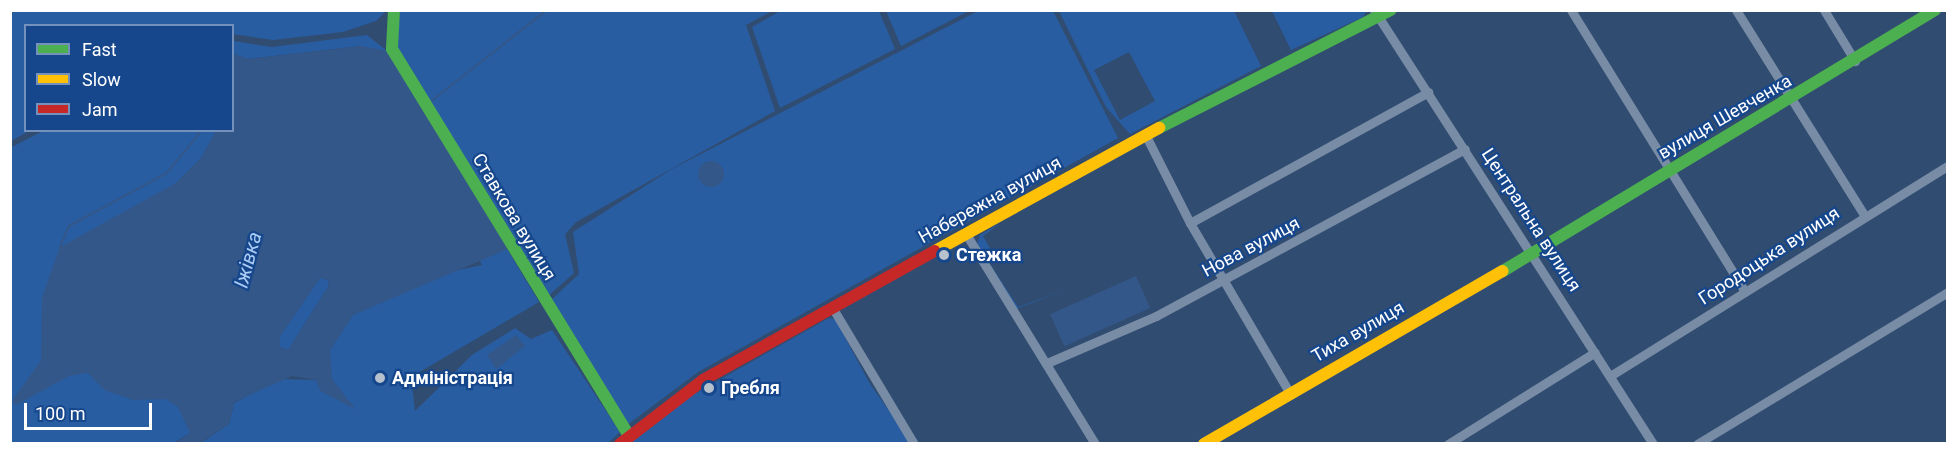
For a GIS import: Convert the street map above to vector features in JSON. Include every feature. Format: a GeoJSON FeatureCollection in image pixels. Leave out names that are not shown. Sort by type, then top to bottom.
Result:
{"type":"FeatureCollection","features":[{"type":"Feature","properties":{"kind":"street","name":"Ставкова вулиця"},"geometry":{"type":"LineString","coordinates":[[394,10],[392,49],[624,439]]}},
{"type":"Feature","properties":{"kind":"street","name":"Набережна вулиця"},"geometry":{"type":"LineString","coordinates":[[624,439],[703,380],[832,307],[1146,135],[1376,14],[1391,10]]}},
{"type":"Feature","properties":{"kind":"street"},"geometry":{"type":"LineString","coordinates":[[1571,10],[1668,171],[1745,292]]}},
{"type":"Feature","properties":{"kind":"street"},"geometry":{"type":"LineString","coordinates":[[1736,10],[1864,215]]}},
{"type":"Feature","properties":{"kind":"street"},"geometry":{"type":"LineString","coordinates":[[1824,10],[1855,61]]}},
{"type":"Feature","properties":{"kind":"street","name":"вулиця Шевченка"},"geometry":{"type":"LineString","coordinates":[[1532,254],[1668,171],[1793,99],[1935,10]]}},
{"type":"Feature","properties":{"kind":"street","name":"Центральна вулиця"},"geometry":{"type":"LineString","coordinates":[[1376,14],[1653,444]]}},
{"type":"Feature","properties":{"kind":"street"},"geometry":{"type":"LineString","coordinates":[[1190,223],[1428,92]]}},
{"type":"Feature","properties":{"kind":"street"},"geometry":{"type":"LineString","coordinates":[[1146,135],[1190,223],[1289,392]]}},
{"type":"Feature","properties":{"kind":"street","name":"Нова вулиця"},"geometry":{"type":"LineString","coordinates":[[1047,363],[1223,281],[1465,149]]}},
{"type":"Feature","properties":{"kind":"street","name":"Городоцька вулиця"},"geometry":{"type":"LineString","coordinates":[[1610,376],[1864,215],[1947,166]]}},
{"type":"Feature","properties":{"kind":"street"},"geometry":{"type":"LineString","coordinates":[[966,234],[1095,444]]}},
{"type":"Feature","properties":{"kind":"street","name":"Тиха вулиця"},"geometry":{"type":"LineString","coordinates":[[1204,444],[1289,392],[1532,254]]}},
{"type":"Feature","properties":{"kind":"street"},"geometry":{"type":"LineString","coordinates":[[1697,444],[1947,292]]}},
{"type":"Feature","properties":{"kind":"street"},"geometry":{"type":"LineString","coordinates":[[832,307],[914,444]]}},
{"type":"Feature","properties":{"kind":"street"},"geometry":{"type":"LineString","coordinates":[[1448,444],[1595,352]]}},
{"type":"Feature","properties":{"kind":"shaded area"},"geometry":{"type":"Polygon","coordinates":[[[782,10],[879,11],[895,49],[780,108],[752,27],[782,10]]]}},
{"type":"Feature","properties":{"kind":"shaded area"},"geometry":{"type":"Polygon","coordinates":[[[11,11],[386,11],[376,21],[343,32],[273,40],[234,34],[234,24],[24,24],[24,132],[27,132],[11,141],[11,11]]]}},
{"type":"Feature","properties":{"kind":"shaded area"},"geometry":{"type":"Polygon","coordinates":[[[400,11],[772,11],[746,25],[775,111],[576,222],[565,234],[574,273],[547,297],[397,48],[400,11]]]}},
{"type":"Feature","properties":{"kind":"shaded area"},"geometry":{"type":"Polygon","coordinates":[[[886,11],[969,11],[901,46],[886,11]]]}},
{"type":"Feature","properties":{"kind":"shaded area"},"geometry":{"type":"Polygon","coordinates":[[[978,11],[1053,11],[1118,138],[698,372],[627,425],[549,302],[579,274],[573,232],[672,169],[978,11]]]}},
{"type":"Feature","properties":{"kind":"shaded area"},"geometry":{"type":"Polygon","coordinates":[[[1059,11],[1234,11],[1261,66],[1130,134],[1106,107],[1059,11]],[[1129,52],[1094,70],[1120,120],[1155,101],[1129,52]]]}},
{"type":"Feature","properties":{"kind":"shaded area"},"geometry":{"type":"Polygon","coordinates":[[[1272,11],[1366,11],[1363,17],[1291,50],[1272,11]]]}},
{"type":"Feature","properties":{"kind":"shaded area"},"geometry":{"type":"Polygon","coordinates":[[[367,35],[387,51],[539,302],[411,377],[415,411],[472,355],[515,328],[531,339],[552,330],[620,432],[607,444],[199,444],[229,424],[234,403],[279,379],[316,380],[354,408],[331,379],[330,350],[353,315],[445,273],[482,265],[361,46],[248,59],[234,54],[234,41],[272,47],[367,35]]]}},
{"type":"Feature","properties":{"kind":"shaded area"},"geometry":{"type":"Polygon","coordinates":[[[41,132],[215,132],[201,158],[176,183],[135,209],[183,384],[190,433],[174,443],[11,443],[10,148],[41,132]]]}},
{"type":"Feature","properties":{"kind":"shaded area"},"geometry":{"type":"Polygon","coordinates":[[[1001,223],[983,236],[993,254],[986,258],[1018,307],[1071,288],[1015,309],[977,245],[980,235],[1001,223]]]}},
{"type":"Feature","properties":{"kind":"shaded area"},"geometry":{"type":"Polygon","coordinates":[[[320,278],[329,280],[328,287],[288,350],[280,347],[280,336],[320,278]]]}},
{"type":"Feature","properties":{"kind":"shaded area"},"geometry":{"type":"Polygon","coordinates":[[[829,318],[835,319],[870,384],[912,443],[630,444],[691,396],[829,318]]]}},
{"type":"Feature","properties":{"kind":"water"},"geometry":{"type":"Polygon","coordinates":[[[361,46],[387,51],[508,249],[353,315],[330,350],[332,379],[355,409],[320,391],[316,380],[292,376],[234,402],[229,424],[199,443],[174,444],[190,433],[178,407],[166,399],[133,400],[104,390],[88,373],[69,376],[16,405],[12,401],[41,360],[42,297],[60,247],[176,183],[201,158],[215,132],[234,132],[234,54],[249,59],[361,46]],[[320,278],[280,336],[280,347],[288,350],[328,287],[329,280],[320,278]]]}},
{"type":"Feature","properties":{"kind":"water"},"geometry":{"type":"Polygon","coordinates":[[[711,161],[720,165],[724,174],[720,183],[711,187],[702,183],[698,174],[702,165],[711,161]]]}},
{"type":"Feature","properties":{"kind":"water"},"geometry":{"type":"Polygon","coordinates":[[[1136,276],[1150,308],[1064,346],[1050,314],[1136,276]]]}},
{"type":"Feature","properties":{"kind":"water"},"geometry":{"type":"Polygon","coordinates":[[[516,335],[525,346],[496,369],[487,355],[516,335]]]}},
{"type":"Feature","properties":{"kind":"waterway","name":"Іжівка"},"geometry":{"type":"LineString","coordinates":[[430,102],[547,10]]}},
{"type":"Feature","properties":{"kind":"waterway"},"geometry":{"type":"LineString","coordinates":[[60,247],[69,226],[167,173],[200,132]]}},
{"type":"Feature","properties":{"kind":"traffic: fast"},"geometry":{"type":"LineString","coordinates":[[394,10],[392,49],[629,435]]}},
{"type":"Feature","properties":{"kind":"traffic: fast"},"geometry":{"type":"LineString","coordinates":[[1159,128],[1391,10]]}},
{"type":"Feature","properties":{"kind":"traffic: fast"},"geometry":{"type":"LineString","coordinates":[[1503,271],[1935,10]]}},
{"type":"Feature","properties":{"kind":"traffic: slow"},"geometry":{"type":"LineString","coordinates":[[935,251],[1159,128]]}},
{"type":"Feature","properties":{"kind":"traffic: slow"},"geometry":{"type":"LineString","coordinates":[[1204,444],[1503,271]]}},
{"type":"Feature","properties":{"kind":"traffic: jam"},"geometry":{"type":"LineString","coordinates":[[620,444],[703,380],[935,251]]}},
{"type":"Feature","properties":{"kind":"place","name":"Стежка"},"geometry":{"type":"Point","coordinates":[944,255]}},
{"type":"Feature","properties":{"kind":"place","name":"Адміністрація"},"geometry":{"type":"Point","coordinates":[380,378]}},
{"type":"Feature","properties":{"kind":"place","name":"Гребля"},"geometry":{"type":"Point","coordinates":[709,388]}}]}
